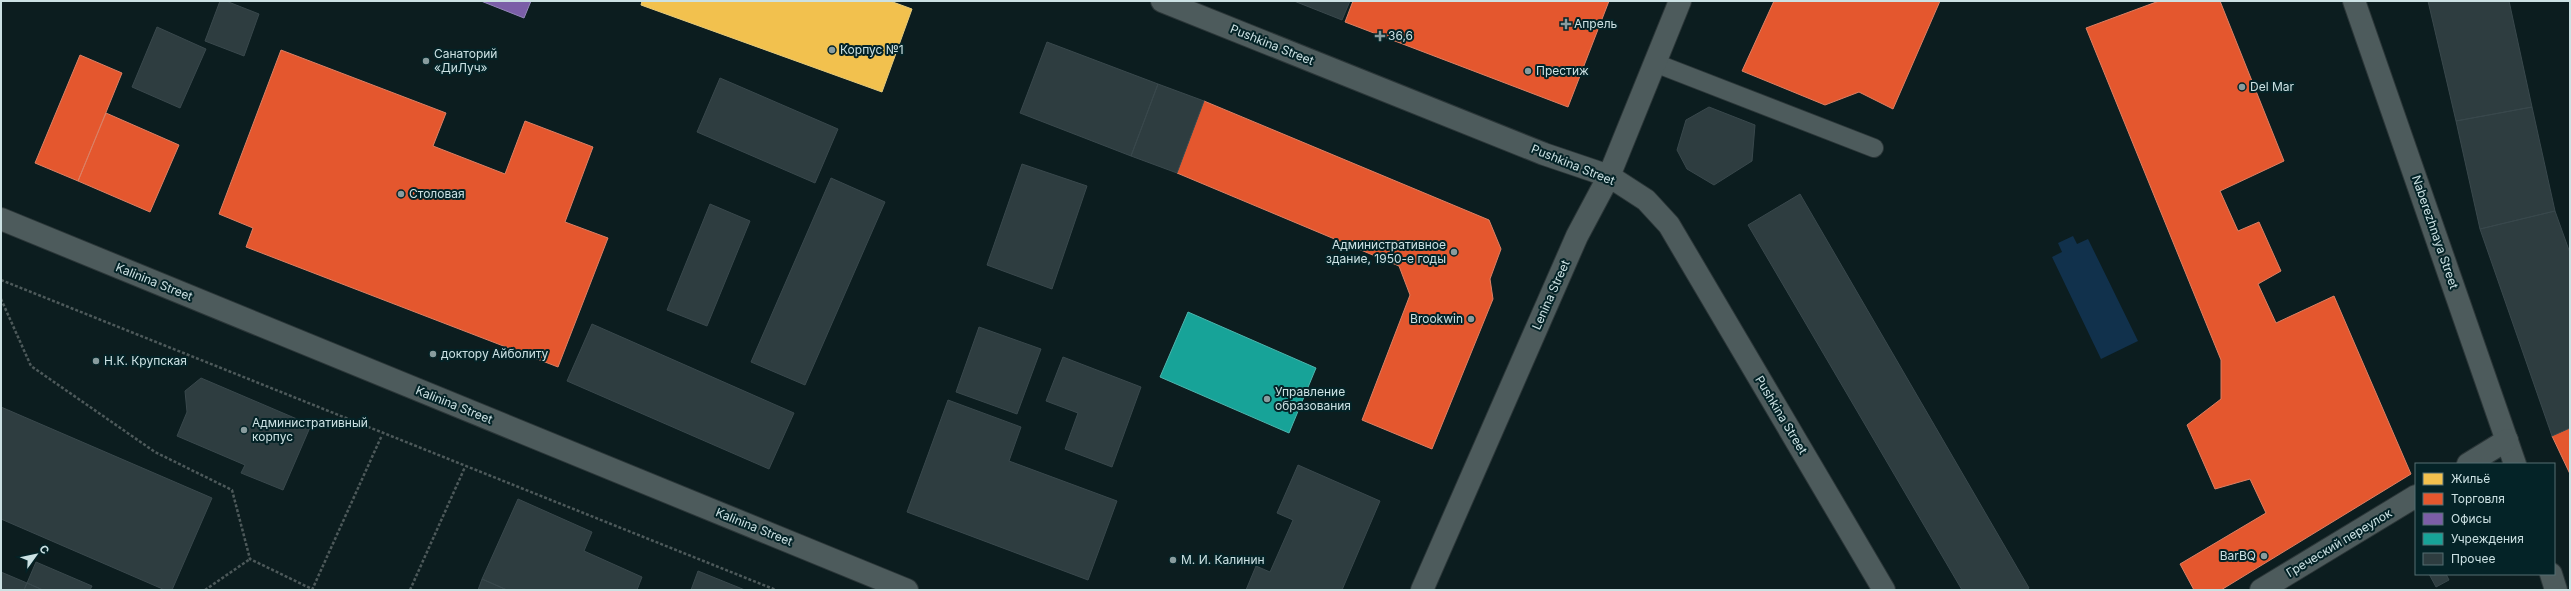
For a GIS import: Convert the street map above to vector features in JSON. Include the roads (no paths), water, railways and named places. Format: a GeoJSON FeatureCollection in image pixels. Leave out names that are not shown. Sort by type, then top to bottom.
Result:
{"type":"FeatureCollection","features":[{"type":"Feature","properties":{"kind":"street","name":"Pushkina Street"},"geometry":{"type":"LineString","coordinates":[[1162,1],[1544,154],[1609,176],[1646,200],[1669,225],[1884,590]]}},
{"type":"Feature","properties":{"kind":"street","name":"Lenina Street"},"geometry":{"type":"LineString","coordinates":[[1422,590],[1577,236],[1609,176],[1680,1]]}},
{"type":"Feature","properties":{"kind":"street","name":"Naberezhnaya Street"},"geometry":{"type":"LineString","coordinates":[[2354,1],[2515,463]]}},
{"type":"Feature","properties":{"kind":"street","name":"Kalinina Street"},"geometry":{"type":"LineString","coordinates":[[1,219],[907,590]]}},
{"type":"Feature","properties":{"kind":"street"},"geometry":{"type":"LineString","coordinates":[[2470,463],[2507,440]]}},
{"type":"Feature","properties":{"kind":"street","name":"Греческий переулок"},"geometry":{"type":"LineString","coordinates":[[2261,590],[2415,497]]}},
{"type":"Feature","properties":{"kind":"street"},"geometry":{"type":"LineString","coordinates":[[2551,575],[2556,590]]}},
{"type":"Feature","properties":{"kind":"lane"},"geometry":{"type":"LineString","coordinates":[[1655,63],[1874,148]]}},
{"type":"Feature","properties":{"kind":"water"},"geometry":{"type":"Polygon","coordinates":[[[2073,236],[2077,244],[2088,239],[2138,341],[2101,359],[2052,257],[2062,252],[2058,243],[2073,236]]]}},
{"type":"Feature","properties":{"kind":"place","name":"Апрель"},"geometry":{"type":"Point","coordinates":[1566,24]}},
{"type":"Feature","properties":{"kind":"place","name":"36,6"},"geometry":{"type":"Point","coordinates":[1380,36]}},
{"type":"Feature","properties":{"kind":"place","name":"Корпус №1"},"geometry":{"type":"Point","coordinates":[832,50]}},
{"type":"Feature","properties":{"kind":"place","name":"Санаторий «ДиЛуч»"},"geometry":{"type":"Point","coordinates":[426,61]}},
{"type":"Feature","properties":{"kind":"place","name":"Престиж"},"geometry":{"type":"Point","coordinates":[1528,71]}},
{"type":"Feature","properties":{"kind":"place","name":"Del Mar"},"geometry":{"type":"Point","coordinates":[2242,87]}},
{"type":"Feature","properties":{"kind":"place","name":"Столовая"},"geometry":{"type":"Point","coordinates":[401,194]}},
{"type":"Feature","properties":{"kind":"place","name":"Административное здание, 1950-е годы"},"geometry":{"type":"Point","coordinates":[1454,252]}},
{"type":"Feature","properties":{"kind":"place","name":"Brookwin"},"geometry":{"type":"Point","coordinates":[1471,319]}},
{"type":"Feature","properties":{"kind":"place","name":"доктору Айболиту"},"geometry":{"type":"Point","coordinates":[433,354]}},
{"type":"Feature","properties":{"kind":"place","name":"Н.К. Крупская"},"geometry":{"type":"Point","coordinates":[96,361]}},
{"type":"Feature","properties":{"kind":"place","name":"Управление образования"},"geometry":{"type":"Point","coordinates":[1267,399]}},
{"type":"Feature","properties":{"kind":"place","name":"Административный корпус"},"geometry":{"type":"Point","coordinates":[244,430]}},
{"type":"Feature","properties":{"kind":"place","name":"BarBQ"},"geometry":{"type":"Point","coordinates":[2264,556]}},
{"type":"Feature","properties":{"kind":"place","name":"М. И. Калинин"},"geometry":{"type":"Point","coordinates":[1173,560]}}]}
